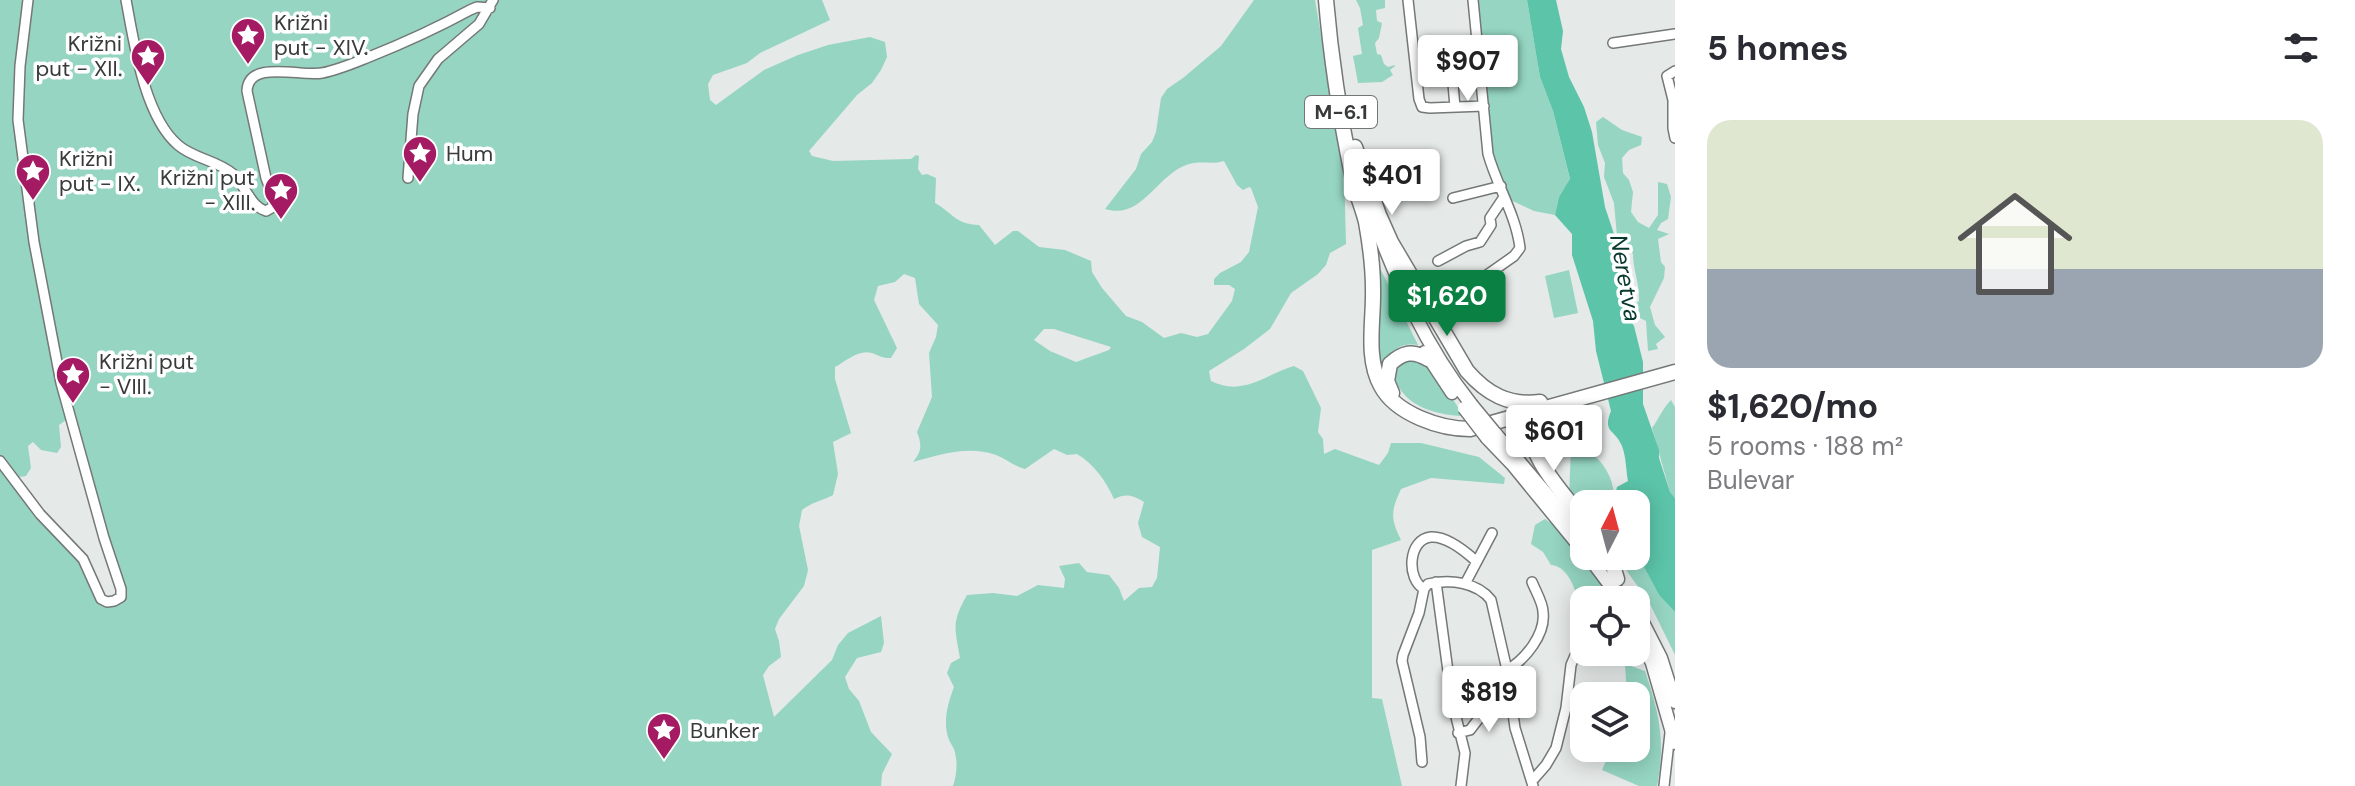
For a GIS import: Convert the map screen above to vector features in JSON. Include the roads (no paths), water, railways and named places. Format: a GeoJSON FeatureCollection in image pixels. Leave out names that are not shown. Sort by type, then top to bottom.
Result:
{"type":"FeatureCollection","features":[{"type":"Feature","properties":{"kind":"main road","name":"M-6.1"},"geometry":{"type":"LineString","coordinates":[[1326,0],[1353,181],[1365,221],[1373,290],[1374,368],[1387,395],[1418,418],[1458,429],[1470,429],[1675,372]]}},
{"type":"Feature","properties":{"kind":"main road","name":"M-6.1"},"geometry":{"type":"LineString","coordinates":[[1334,0],[1356,154],[1391,242],[1467,371],[1484,389],[1518,403],[1561,403]]}},
{"type":"Feature","properties":{"kind":"main road"},"geometry":{"type":"LineString","coordinates":[[1356,154],[1363,187],[1400,288],[1467,406]]}},
{"type":"Feature","properties":{"kind":"main road"},"geometry":{"type":"LineString","coordinates":[[1365,221],[1396,297],[1428,359],[1570,535]]}},
{"type":"Feature","properties":{"kind":"main road"},"geometry":{"type":"LineString","coordinates":[[1398,404],[1387,381],[1390,364],[1411,352],[1428,359]]}},
{"type":"Feature","properties":{"kind":"main road"},"geometry":{"type":"LineString","coordinates":[[1561,403],[1533,423],[1531,436],[1540,461],[1570,501]]}},
{"type":"Feature","properties":{"kind":"main road"},"geometry":{"type":"LineString","coordinates":[[1491,436],[1570,523]]}},
{"type":"Feature","properties":{"kind":"main road"},"geometry":{"type":"LineString","coordinates":[[1598,570],[1610,586]]}},
{"type":"Feature","properties":{"kind":"main road"},"geometry":{"type":"LineString","coordinates":[[1610,570],[1621,586]]}},
{"type":"Feature","properties":{"kind":"main road"},"geometry":{"type":"LineString","coordinates":[[1614,570],[1617,579]]}},
{"type":"Feature","properties":{"kind":"main road"},"geometry":{"type":"LineString","coordinates":[[1650,636],[1661,658],[1675,702]]}},
{"type":"Feature","properties":{"kind":"main road"},"geometry":{"type":"LineString","coordinates":[[1650,659],[1675,743]]}},
{"type":"Feature","properties":{"kind":"street"},"geometry":{"type":"LineString","coordinates":[[0,461],[40,514],[83,559],[101,599],[107,602],[121,597],[61,383],[34,242],[18,120],[20,66],[28,0]]}},
{"type":"Feature","properties":{"kind":"street"},"geometry":{"type":"LineString","coordinates":[[126,0],[143,84],[170,137],[181,148],[225,168],[240,182],[257,207],[266,211],[272,209],[274,201],[247,91],[252,77],[266,72],[315,74],[332,71],[421,36],[477,7],[492,4]]}},
{"type":"Feature","properties":{"kind":"street"},"geometry":{"type":"LineString","coordinates":[[1408,0],[1420,104],[1426,108],[1484,106]]}},
{"type":"Feature","properties":{"kind":"street"},"geometry":{"type":"LineString","coordinates":[[1435,316],[1520,248],[1518,233],[1488,154],[1473,0]]}},
{"type":"Feature","properties":{"kind":"street"},"geometry":{"type":"LineString","coordinates":[[408,178],[413,114],[419,86],[438,59],[479,24],[492,4]]}},
{"type":"Feature","properties":{"kind":"street"},"geometry":{"type":"LineString","coordinates":[[1613,43],[1675,34]]}},
{"type":"Feature","properties":{"kind":"street"},"geometry":{"type":"LineString","coordinates":[[1450,49],[1455,107]]}},
{"type":"Feature","properties":{"kind":"street"},"geometry":{"type":"LineString","coordinates":[[1675,71],[1667,76],[1673,100],[1675,138]]}},
{"type":"Feature","properties":{"kind":"street"},"geometry":{"type":"LineString","coordinates":[[1453,198],[1502,192]]}},
{"type":"Feature","properties":{"kind":"street"},"geometry":{"type":"LineString","coordinates":[[1438,261],[1484,239],[1502,192]]}},
{"type":"Feature","properties":{"kind":"street"},"geometry":{"type":"LineString","coordinates":[[1465,584],[1492,533]]}},
{"type":"Feature","properties":{"kind":"street"},"geometry":{"type":"LineString","coordinates":[[1424,589],[1414,579],[1411,567],[1417,546],[1423,540],[1431,537],[1448,542],[1476,561]]}},
{"type":"Feature","properties":{"kind":"street"},"geometry":{"type":"LineString","coordinates":[[1422,762],[1420,737],[1403,655],[1428,584],[1448,581],[1465,584],[1485,592],[1491,600],[1507,670],[1515,728],[1532,784]]}},
{"type":"Feature","properties":{"kind":"street"},"geometry":{"type":"LineString","coordinates":[[1436,582],[1458,733],[1465,753],[1461,786]]}},
{"type":"Feature","properties":{"kind":"street"},"geometry":{"type":"LineString","coordinates":[[1507,670],[1517,664],[1531,647],[1543,621],[1544,610],[1532,582]]}},
{"type":"Feature","properties":{"kind":"street"},"geometry":{"type":"LineString","coordinates":[[1532,784],[1556,748],[1566,708],[1571,666]]}},
{"type":"Feature","properties":{"kind":"street"},"geometry":{"type":"LineString","coordinates":[[1458,733],[1470,730],[1493,700],[1498,697],[1511,698]]}},
{"type":"Feature","properties":{"kind":"street"},"geometry":{"type":"LineString","coordinates":[[1664,786],[1670,726]]}},
{"type":"Feature","properties":{"kind":"water","name":"Neretva"},"geometry":{"type":"Polygon","coordinates":[[[1527,0],[1556,0],[1563,31],[1561,49],[1592,132],[1605,207],[1628,286],[1626,314],[1634,326],[1643,362],[1643,404],[1670,492],[1675,498],[1675,612],[1659,595],[1646,570],[1650,570],[1650,490],[1616,490],[1628,481],[1625,459],[1608,423],[1611,411],[1596,351],[1593,321],[1572,255],[1572,234],[1555,215],[1559,197],[1570,179],[1553,111],[1540,77],[1527,0]]]}},
{"type":"Feature","properties":{"kind":"place","name":"Križni put - XIV."},"geometry":{"type":"Point","coordinates":[248,66]}},
{"type":"Feature","properties":{"kind":"place","name":"Križni put - XII."},"geometry":{"type":"Point","coordinates":[148,87]}},
{"type":"Feature","properties":{"kind":"place","name":"Hum"},"geometry":{"type":"Point","coordinates":[420,184]}},
{"type":"Feature","properties":{"kind":"place","name":"Križni put - IX."},"geometry":{"type":"Point","coordinates":[33,202]}},
{"type":"Feature","properties":{"kind":"place","name":"Križni put - XIII."},"geometry":{"type":"Point","coordinates":[281,221]}},
{"type":"Feature","properties":{"kind":"place","name":"Križni put - VIII."},"geometry":{"type":"Point","coordinates":[73,405]}},
{"type":"Feature","properties":{"kind":"place","name":"Bunker"},"geometry":{"type":"Point","coordinates":[664,761]}}]}
